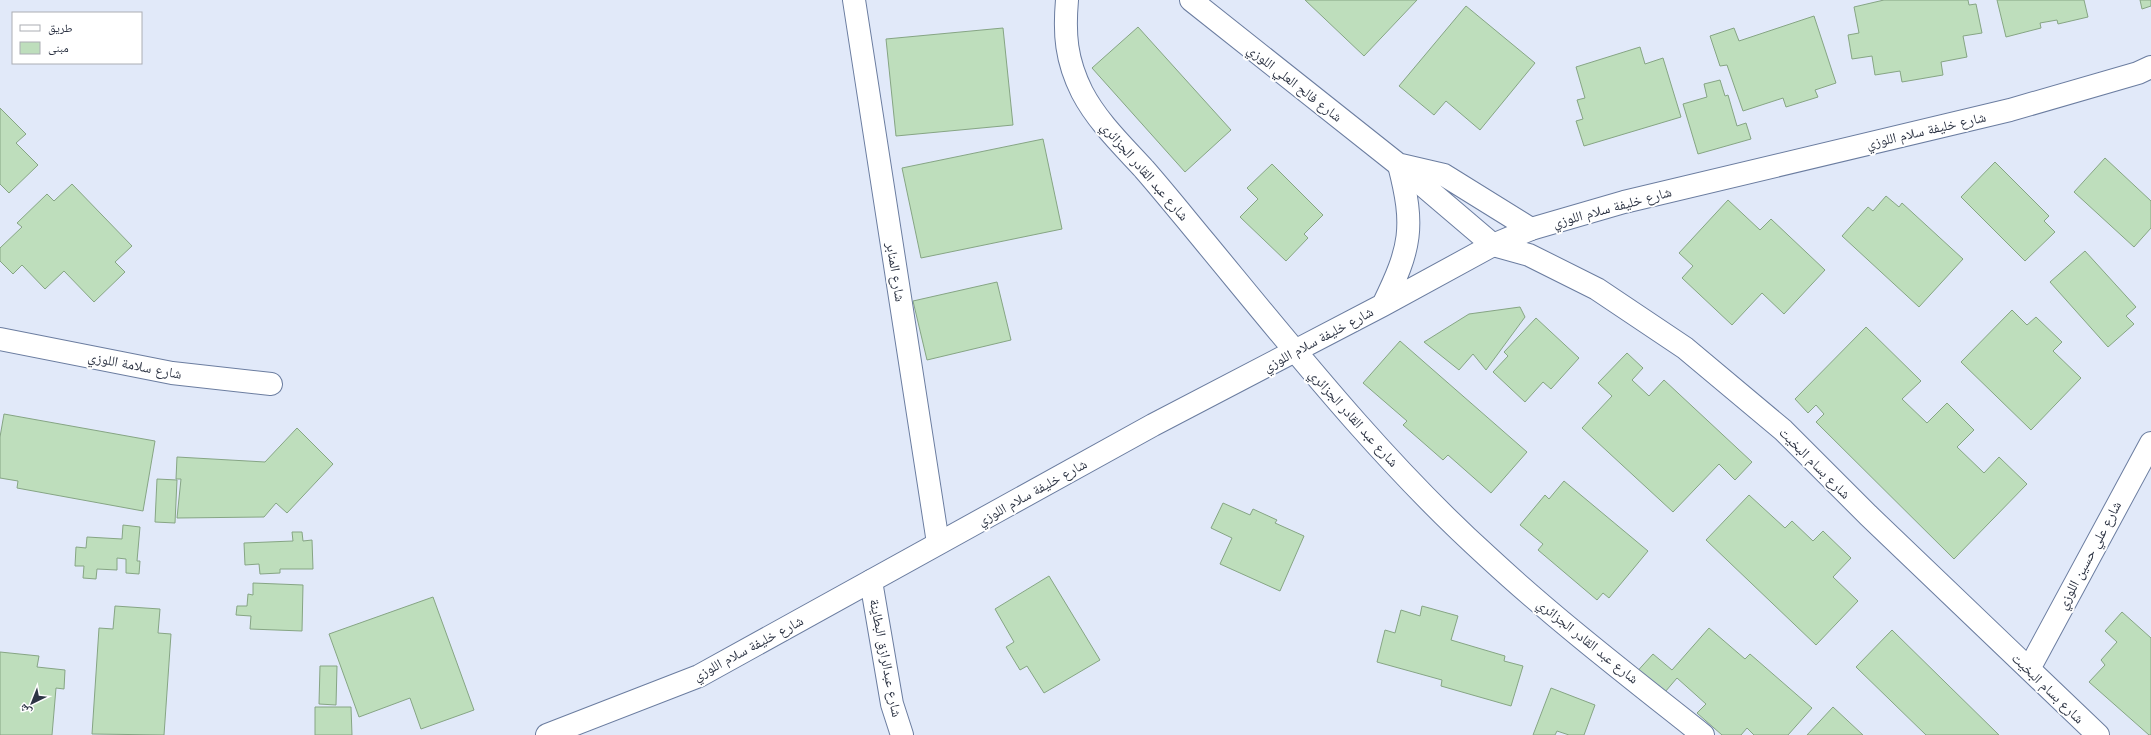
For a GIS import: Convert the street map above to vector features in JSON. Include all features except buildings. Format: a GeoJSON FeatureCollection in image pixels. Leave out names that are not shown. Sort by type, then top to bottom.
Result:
{"type":"FeatureCollection","features":[{"type":"Feature","properties":{"kind":"street","name":"شارع المنابر"},"geometry":{"type":"LineString","coordinates":[[854,0],[938,544]]}},
{"type":"Feature","properties":{"kind":"street","name":"شارع عبد القادر الجزائري"},"geometry":{"type":"LineString","coordinates":[[1067,0],[1064,32],[1070,61],[1082,91],[1100,119],[1358,425],[1415,486],[1487,557],[1562,621],[1703,735]]}},
{"type":"Feature","properties":{"kind":"street","name":"شارع فالح العلي اللوزي"},"geometry":{"type":"LineString","coordinates":[[1191,0],[1399,165],[1493,245]]}},
{"type":"Feature","properties":{"kind":"street","name":"شارع خليفة سلام اللوزي"},"geometry":{"type":"LineString","coordinates":[[547,735],[699,676],[1154,425],[1383,305],[1493,245],[1531,229],[1624,202],[2010,110],[2147,72]]}},
{"type":"Feature","properties":{"kind":"street","name":"شارع فالح العلي اللوزي"},"geometry":{"type":"LineString","coordinates":[[1399,165],[1444,174],[1531,229]]}},
{"type":"Feature","properties":{"kind":"street"},"geometry":{"type":"LineString","coordinates":[[1383,305],[1401,268],[1407,242],[1408,210],[1399,165]]}},
{"type":"Feature","properties":{"kind":"street","name":"شارع بسام البخيت"},"geometry":{"type":"LineString","coordinates":[[1493,245],[1529,255],[1597,289],[1684,348],[1783,430],[1868,515],[2098,735]]}},
{"type":"Feature","properties":{"kind":"street","name":"شارع سلامة اللوزي"},"geometry":{"type":"LineString","coordinates":[[0,339],[172,373],[271,384]]}},
{"type":"Feature","properties":{"kind":"street","name":"شارع علي حسين اللوزي"},"geometry":{"type":"LineString","coordinates":[[2029,669],[2151,443]]}},
{"type":"Feature","properties":{"kind":"street","name":"شارع عبدالرازق البطاينة"},"geometry":{"type":"LineString","coordinates":[[871,581],[892,704],[902,735]]}}]}
